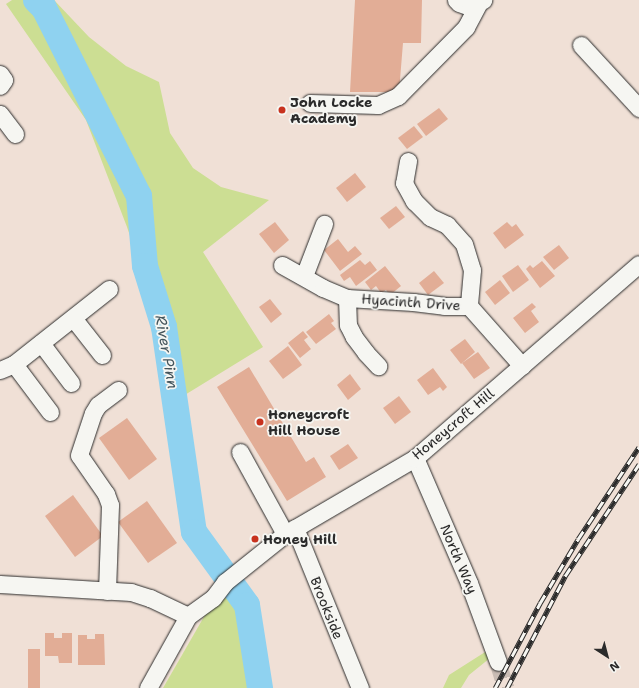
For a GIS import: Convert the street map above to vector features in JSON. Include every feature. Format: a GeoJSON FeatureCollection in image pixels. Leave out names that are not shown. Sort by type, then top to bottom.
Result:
{"type":"FeatureCollection","features":[{"type":"Feature","properties":{"kind":"street"},"geometry":{"type":"LineString","coordinates":[[456,0],[459,3],[470,7],[481,2]]}},
{"type":"Feature","properties":{"kind":"street"},"geometry":{"type":"LineString","coordinates":[[310,103],[378,105],[398,96],[466,27],[481,2]]}},
{"type":"Feature","properties":{"kind":"street"},"geometry":{"type":"LineString","coordinates":[[581,45],[639,108]]}},
{"type":"Feature","properties":{"kind":"street"},"geometry":{"type":"LineString","coordinates":[[0,74],[4,80],[0,86]]}},
{"type":"Feature","properties":{"kind":"street"},"geometry":{"type":"LineString","coordinates":[[0,114],[15,134]]}},
{"type":"Feature","properties":{"kind":"street"},"geometry":{"type":"LineString","coordinates":[[408,161],[404,183],[414,201],[430,217],[447,225],[464,244],[472,270],[469,306]]}},
{"type":"Feature","properties":{"kind":"street"},"geometry":{"type":"LineString","coordinates":[[304,276],[324,224]]}},
{"type":"Feature","properties":{"kind":"street","name":"Honeycroft Hill"},"geometry":{"type":"LineString","coordinates":[[188,616],[212,598],[225,582],[250,561],[290,531],[414,458],[639,264]]}},
{"type":"Feature","properties":{"kind":"street","name":"Hyacinth Drive"},"geometry":{"type":"LineString","coordinates":[[282,265],[323,288],[347,298],[413,302],[444,306],[469,306],[522,366]]}},
{"type":"Feature","properties":{"kind":"street"},"geometry":{"type":"LineString","coordinates":[[50,412],[7,367],[41,343],[109,289]]}},
{"type":"Feature","properties":{"kind":"street"},"geometry":{"type":"LineString","coordinates":[[347,298],[348,325],[354,337],[378,366]]}},
{"type":"Feature","properties":{"kind":"street"},"geometry":{"type":"LineString","coordinates":[[73,318],[102,355]]}},
{"type":"Feature","properties":{"kind":"street"},"geometry":{"type":"LineString","coordinates":[[41,343],[72,383]]}},
{"type":"Feature","properties":{"kind":"street"},"geometry":{"type":"LineString","coordinates":[[107,591],[110,504],[106,494],[79,455],[93,413],[98,404],[118,390]]}},
{"type":"Feature","properties":{"kind":"street","name":"Brookside"},"geometry":{"type":"LineString","coordinates":[[240,452],[290,531],[360,688]]}},
{"type":"Feature","properties":{"kind":"street","name":"North Way"},"geometry":{"type":"LineString","coordinates":[[414,458],[469,583],[498,662]]}},
{"type":"Feature","properties":{"kind":"street"},"geometry":{"type":"LineString","coordinates":[[0,584],[131,592],[150,598],[188,616],[148,688]]}},
{"type":"Feature","properties":{"kind":"green space"},"geometry":{"type":"Polygon","coordinates":[[[12,0],[54,0],[89,37],[126,66],[159,82],[170,133],[193,168],[221,187],[269,200],[203,252],[263,347],[175,401],[160,324],[127,227],[86,120],[6,4],[12,0]]]}},
{"type":"Feature","properties":{"kind":"green space"},"geometry":{"type":"Polygon","coordinates":[[[243,583],[260,688],[163,688],[205,615],[243,583]]]}},
{"type":"Feature","properties":{"kind":"green space"},"geometry":{"type":"Polygon","coordinates":[[[493,647],[495,654],[469,675],[461,688],[443,688],[449,675],[493,647]]]}},
{"type":"Feature","properties":{"kind":"building"},"geometry":{"type":"Polygon","coordinates":[[[355,0],[422,0],[421,43],[403,43],[399,92],[350,92],[355,0]]]}},
{"type":"Feature","properties":{"kind":"building"},"geometry":{"type":"Polygon","coordinates":[[[439,108],[448,119],[426,136],[417,124],[439,108]]]}},
{"type":"Feature","properties":{"kind":"building"},"geometry":{"type":"Polygon","coordinates":[[[414,126],[423,137],[407,149],[398,138],[414,126]]]}},
{"type":"Feature","properties":{"kind":"building"},"geometry":{"type":"Polygon","coordinates":[[[355,173],[366,187],[347,202],[336,188],[355,173]]]}},
{"type":"Feature","properties":{"kind":"building"},"geometry":{"type":"Polygon","coordinates":[[[396,206],[405,217],[389,229],[380,218],[396,206]]]}},
{"type":"Feature","properties":{"kind":"building"},"geometry":{"type":"Polygon","coordinates":[[[275,222],[289,240],[274,253],[259,234],[275,222]]]}},
{"type":"Feature","properties":{"kind":"building"},"geometry":{"type":"Polygon","coordinates":[[[507,222],[512,227],[516,224],[524,235],[505,249],[493,233],[507,222]]]}},
{"type":"Feature","properties":{"kind":"building"},"geometry":{"type":"Polygon","coordinates":[[[338,239],[348,252],[355,246],[362,254],[340,271],[324,250],[338,239]]]}},
{"type":"Feature","properties":{"kind":"building"},"geometry":{"type":"Polygon","coordinates":[[[559,245],[569,258],[554,270],[543,257],[559,245]]]}},
{"type":"Feature","properties":{"kind":"building"},"geometry":{"type":"Polygon","coordinates":[[[360,260],[365,265],[370,261],[377,270],[356,286],[350,277],[344,281],[340,275],[360,260]]]}},
{"type":"Feature","properties":{"kind":"building"},"geometry":{"type":"Polygon","coordinates":[[[542,261],[555,276],[540,288],[526,269],[530,265],[533,268],[542,261]]]}},
{"type":"Feature","properties":{"kind":"building"},"geometry":{"type":"Polygon","coordinates":[[[518,265],[529,280],[513,292],[502,276],[518,265]]]}},
{"type":"Feature","properties":{"kind":"building"},"geometry":{"type":"Polygon","coordinates":[[[385,266],[401,286],[390,295],[386,290],[381,293],[376,286],[371,290],[365,282],[385,266]]]}},
{"type":"Feature","properties":{"kind":"building"},"geometry":{"type":"Polygon","coordinates":[[[434,271],[444,283],[428,295],[419,283],[434,271]]]}},
{"type":"Feature","properties":{"kind":"building"},"geometry":{"type":"Polygon","coordinates":[[[500,280],[510,293],[495,305],[485,292],[500,280]]]}},
{"type":"Feature","properties":{"kind":"building"},"geometry":{"type":"Polygon","coordinates":[[[270,299],[282,314],[271,323],[259,307],[270,299]]]}},
{"type":"Feature","properties":{"kind":"building"},"geometry":{"type":"Polygon","coordinates":[[[532,303],[536,307],[531,311],[539,322],[525,333],[513,318],[532,303]]]}},
{"type":"Feature","properties":{"kind":"building"},"geometry":{"type":"Polygon","coordinates":[[[329,314],[334,321],[331,323],[336,329],[316,344],[306,332],[329,314]]]}},
{"type":"Feature","properties":{"kind":"building"},"geometry":{"type":"Polygon","coordinates":[[[303,331],[308,337],[304,340],[311,349],[300,358],[288,343],[303,331]]]}},
{"type":"Feature","properties":{"kind":"building"},"geometry":{"type":"Polygon","coordinates":[[[465,339],[475,352],[461,364],[450,350],[465,339]]]}},
{"type":"Feature","properties":{"kind":"building"},"geometry":{"type":"Polygon","coordinates":[[[288,346],[302,365],[283,379],[269,361],[288,346]]]}},
{"type":"Feature","properties":{"kind":"building"},"geometry":{"type":"Polygon","coordinates":[[[478,352],[490,368],[474,379],[462,363],[478,352]]]}},
{"type":"Feature","properties":{"kind":"building","name":"Honeycroft Hill House"},"geometry":{"type":"Polygon","coordinates":[[[249,367],[306,462],[314,457],[326,477],[287,501],[217,387],[249,367]]]}},
{"type":"Feature","properties":{"kind":"building"},"geometry":{"type":"Polygon","coordinates":[[[433,368],[447,387],[443,391],[440,387],[428,395],[417,380],[433,368]]]}},
{"type":"Feature","properties":{"kind":"building"},"geometry":{"type":"Polygon","coordinates":[[[350,374],[361,389],[348,400],[337,385],[350,374]]]}},
{"type":"Feature","properties":{"kind":"building"},"geometry":{"type":"Polygon","coordinates":[[[399,396],[411,412],[395,424],[383,408],[399,396]]]}},
{"type":"Feature","properties":{"kind":"building"},"geometry":{"type":"Polygon","coordinates":[[[127,418],[157,459],[129,480],[99,438],[127,418]]]}},
{"type":"Feature","properties":{"kind":"building"},"geometry":{"type":"Polygon","coordinates":[[[348,444],[358,458],[339,470],[330,456],[348,444]]]}},
{"type":"Feature","properties":{"kind":"building"},"geometry":{"type":"Polygon","coordinates":[[[73,495],[103,536],[75,557],[45,516],[73,495]]]}},
{"type":"Feature","properties":{"kind":"building"},"geometry":{"type":"Polygon","coordinates":[[[147,501],[177,543],[148,563],[118,522],[147,501]]]}},
{"type":"Feature","properties":{"kind":"building"},"geometry":{"type":"Polygon","coordinates":[[[45,633],[54,633],[54,638],[62,638],[62,633],[72,633],[72,663],[59,663],[58,656],[45,656],[45,633]]]}},
{"type":"Feature","properties":{"kind":"building"},"geometry":{"type":"Polygon","coordinates":[[[95,634],[104,634],[105,665],[78,665],[78,635],[87,635],[87,639],[95,639],[95,634]]]}},
{"type":"Feature","properties":{"kind":"building"},"geometry":{"type":"Polygon","coordinates":[[[28,649],[40,649],[40,688],[28,688],[28,649]]]}},
{"type":"Feature","properties":{"kind":"waterway","name":"River Pinn"},"geometry":{"type":"LineString","coordinates":[[36,0],[44,8],[139,196],[145,266],[164,327],[194,532],[247,605],[260,688]]}},
{"type":"Feature","properties":{"kind":"tunnel"},"geometry":{"type":"LineString","coordinates":[[498,662],[506,688]]}},
{"type":"Feature","properties":{"kind":"railway"},"geometry":{"type":"LineString","coordinates":[[495,688],[540,603],[578,539],[639,447]]}},
{"type":"Feature","properties":{"kind":"railway"},"geometry":{"type":"LineString","coordinates":[[507,688],[565,576],[639,464]]}},
{"type":"Feature","properties":{"kind":"place","name":"John Locke Academy"},"geometry":{"type":"Point","coordinates":[282,110]}},
{"type":"Feature","properties":{"kind":"place","name":"Honeycroft Hill House"},"geometry":{"type":"Point","coordinates":[260,422]}},
{"type":"Feature","properties":{"kind":"place","name":"Honey Hill"},"geometry":{"type":"Point","coordinates":[255,539]}}]}
